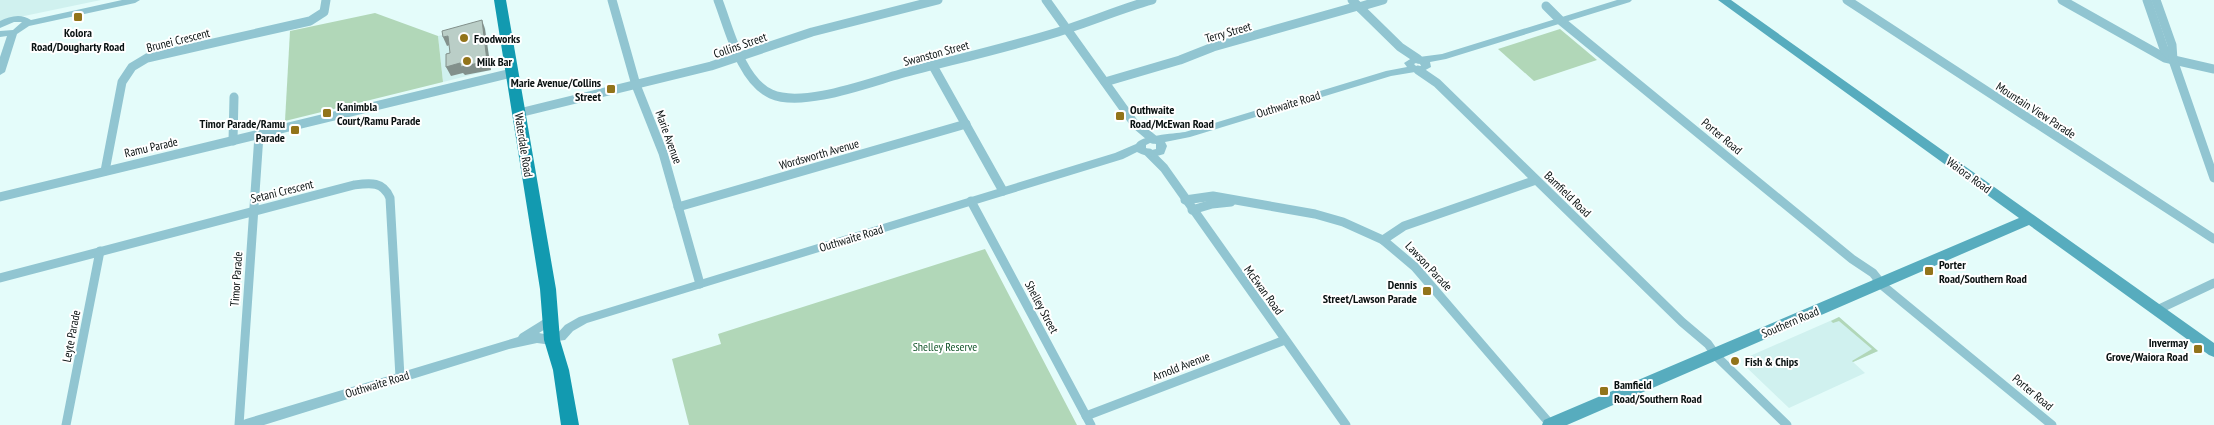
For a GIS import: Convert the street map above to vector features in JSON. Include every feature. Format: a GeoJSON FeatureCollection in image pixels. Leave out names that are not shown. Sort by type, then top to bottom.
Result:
{"type":"FeatureCollection","features":[{"type":"Feature","properties":{"kind":"main road","name":"Waterdale Road"},"geometry":{"type":"LineString","coordinates":[[500,0],[570,425]]}},
{"type":"Feature","properties":{"kind":"main road","name":"Waiora Road"},"geometry":{"type":"LineString","coordinates":[[1724,0],[2214,351]]}},
{"type":"Feature","properties":{"kind":"main road","name":"Southern Road"},"geometry":{"type":"LineString","coordinates":[[1550,425],[2031,219]]}},
{"type":"Feature","properties":{"kind":"street"},"geometry":{"type":"LineString","coordinates":[[0,34],[13,33],[27,24],[104,3],[135,0]]}},
{"type":"Feature","properties":{"kind":"street","name":"Brunei Crescent"},"geometry":{"type":"LineString","coordinates":[[105,171],[122,82],[124,74],[130,68],[147,58],[310,20],[324,12],[326,0]]}},
{"type":"Feature","properties":{"kind":"street","name":"Marie Avenue"},"geometry":{"type":"LineString","coordinates":[[612,0],[636,86],[663,153],[700,284]]}},
{"type":"Feature","properties":{"kind":"street","name":"Swanston Street"},"geometry":{"type":"LineString","coordinates":[[718,0],[743,65],[757,84],[773,95],[782,97],[825,94],[933,66],[1066,29],[1152,0]]}},
{"type":"Feature","properties":{"kind":"street","name":"Collins Street"},"geometry":{"type":"LineString","coordinates":[[519,115],[636,86],[740,57],[812,32],[938,0]]}},
{"type":"Feature","properties":{"kind":"street","name":"McEwan Road"},"geometry":{"type":"LineString","coordinates":[[1046,0],[1151,146],[1192,210],[1346,425]]}},
{"type":"Feature","properties":{"kind":"street","name":"Bamfield Road"},"geometry":{"type":"LineString","coordinates":[[1352,0],[1682,322],[1703,346],[1715,354],[1788,425]]}},
{"type":"Feature","properties":{"kind":"street","name":"Terry Street"},"geometry":{"type":"LineString","coordinates":[[1105,82],[1180,60],[1213,47],[1383,0]]}},
{"type":"Feature","properties":{"kind":"street","name":"Porter Road"},"geometry":{"type":"LineString","coordinates":[[1538,0],[1852,259],[1868,275],[1881,283],[2052,425]]}},
{"type":"Feature","properties":{"kind":"street","name":"Outhwaite Road"},"geometry":{"type":"LineString","coordinates":[[246,425],[509,344],[536,338],[556,338],[583,320],[1627,0]]}},
{"type":"Feature","properties":{"kind":"street","name":"Mountain View Parade"},"geometry":{"type":"LineString","coordinates":[[1847,0],[2214,239]]}},
{"type":"Feature","properties":{"kind":"street"},"geometry":{"type":"LineString","coordinates":[[2062,0],[2159,55],[2214,64]]}},
{"type":"Feature","properties":{"kind":"street"},"geometry":{"type":"LineString","coordinates":[[2074,0],[2171,56],[2214,69]]}},
{"type":"Feature","properties":{"kind":"street"},"geometry":{"type":"LineString","coordinates":[[2147,0],[2171,56],[2213,173]]}},
{"type":"Feature","properties":{"kind":"street"},"geometry":{"type":"LineString","coordinates":[[2156,0],[2172,45],[2171,56]]}},
{"type":"Feature","properties":{"kind":"street"},"geometry":{"type":"LineString","coordinates":[[0,25],[18,19],[25,19],[27,24]]}},
{"type":"Feature","properties":{"kind":"street"},"geometry":{"type":"LineString","coordinates":[[0,72],[13,33]]}},
{"type":"Feature","properties":{"kind":"street"},"geometry":{"type":"LineString","coordinates":[[933,66],[1003,191]]}},
{"type":"Feature","properties":{"kind":"street","name":"Ramu Parade"},"geometry":{"type":"LineString","coordinates":[[0,198],[512,73]]}},
{"type":"Feature","properties":{"kind":"street"},"geometry":{"type":"LineString","coordinates":[[233,141],[234,96]]}},
{"type":"Feature","properties":{"kind":"street","name":"Wordsworth Avenue"},"geometry":{"type":"LineString","coordinates":[[678,207],[966,124]]}},
{"type":"Feature","properties":{"kind":"street","name":"Timor Parade"},"geometry":{"type":"LineString","coordinates":[[239,425],[259,135]]}},
{"type":"Feature","properties":{"kind":"street"},"geometry":{"type":"LineString","coordinates":[[1383,240],[1404,226],[1536,180]]}},
{"type":"Feature","properties":{"kind":"street","name":"Setani Crescent"},"geometry":{"type":"LineString","coordinates":[[0,278],[354,185],[374,183],[386,189],[390,198],[400,377]]}},
{"type":"Feature","properties":{"kind":"street","name":"Lawson Parade"},"geometry":{"type":"LineString","coordinates":[[1185,200],[1213,196],[1330,218],[1358,227],[1383,240],[1406,257],[1419,271],[1550,425]]}},
{"type":"Feature","properties":{"kind":"street","name":"Shelley Street"},"geometry":{"type":"LineString","coordinates":[[971,201],[1088,420]]}},
{"type":"Feature","properties":{"kind":"street","name":"Lawson Parade"},"geometry":{"type":"LineString","coordinates":[[1192,210],[1218,203],[1240,202]]}},
{"type":"Feature","properties":{"kind":"street","name":"Leyte Parade"},"geometry":{"type":"LineString","coordinates":[[66,425],[100,252]]}},
{"type":"Feature","properties":{"kind":"street"},"geometry":{"type":"LineString","coordinates":[[2157,310],[2214,283]]}},
{"type":"Feature","properties":{"kind":"street","name":"Outhwaite Road"},"geometry":{"type":"LineString","coordinates":[[509,344],[553,320],[583,320]]}},
{"type":"Feature","properties":{"kind":"street","name":"Arnold Avenue"},"geometry":{"type":"LineString","coordinates":[[1088,420],[1285,340]]}},
{"type":"Feature","properties":{"kind":"shaded area"},"geometry":{"type":"Polygon","coordinates":[[[0,0],[101,0],[0,21],[0,0]]]}},
{"type":"Feature","properties":{"kind":"shaded area"},"geometry":{"type":"Polygon","coordinates":[[[485,26],[491,70],[443,82],[438,36],[485,26]]]}},
{"type":"Feature","properties":{"kind":"shaded area"},"geometry":{"type":"Polygon","coordinates":[[[1839,317],[1878,351],[1853,362],[1865,373],[1789,408],[1743,364],[1743,359],[1839,317]]]}},
{"type":"Feature","properties":{"kind":"green space"},"geometry":{"type":"Polygon","coordinates":[[[375,13],[438,36],[443,82],[285,121],[290,31],[375,13]]]}},
{"type":"Feature","properties":{"kind":"green space"},"geometry":{"type":"Polygon","coordinates":[[[1560,29],[1597,60],[1534,81],[1498,49],[1560,29]]]}},
{"type":"Feature","properties":{"kind":"green space","name":"Shelley Reserve"},"geometry":{"type":"Polygon","coordinates":[[[985,249],[1077,425],[689,425],[672,359],[721,344],[718,334],[985,249]]]}},
{"type":"Feature","properties":{"kind":"green space"},"geometry":{"type":"Polygon","coordinates":[[[1839,317],[1878,351],[1853,362],[1872,349],[1839,321],[1833,323],[1831,321],[1839,317]]]}},
{"type":"Feature","properties":{"kind":"building"},"geometry":{"type":"Polygon","coordinates":[[[482,20],[487,61],[461,67],[460,63],[446,67],[446,54],[450,53],[448,36],[443,37],[442,31],[482,20]]]}},
{"type":"Feature","properties":{"kind":"place","name":"Kolora Road/Dougharty Road"},"geometry":{"type":"Point","coordinates":[78,17]}},
{"type":"Feature","properties":{"kind":"place","name":"Foodworks"},"geometry":{"type":"Point","coordinates":[464,38]}},
{"type":"Feature","properties":{"kind":"place","name":"Milk Bar"},"geometry":{"type":"Point","coordinates":[467,61]}},
{"type":"Feature","properties":{"kind":"place","name":"Marie Avenue/Collins Street"},"geometry":{"type":"Point","coordinates":[611,89]}},
{"type":"Feature","properties":{"kind":"place","name":"Kanimbla Court/Ramu Parade"},"geometry":{"type":"Point","coordinates":[327,113]}},
{"type":"Feature","properties":{"kind":"place","name":"Outhwaite Road/McEwan Road"},"geometry":{"type":"Point","coordinates":[1120,116]}},
{"type":"Feature","properties":{"kind":"place","name":"Timor Parade/Ramu Parade"},"geometry":{"type":"Point","coordinates":[295,130]}},
{"type":"Feature","properties":{"kind":"place","name":"Porter Road/Southern Road"},"geometry":{"type":"Point","coordinates":[1929,271]}},
{"type":"Feature","properties":{"kind":"place","name":"Dennis Street/Lawson Parade"},"geometry":{"type":"Point","coordinates":[1427,291]}},
{"type":"Feature","properties":{"kind":"place","name":"Invermay Grove/Waiora Road"},"geometry":{"type":"Point","coordinates":[2198,349]}},
{"type":"Feature","properties":{"kind":"place","name":"Fish & Chips"},"geometry":{"type":"Point","coordinates":[1735,361]}},
{"type":"Feature","properties":{"kind":"place","name":"Bamfield Road/Southern Road"},"geometry":{"type":"Point","coordinates":[1604,391]}}]}
